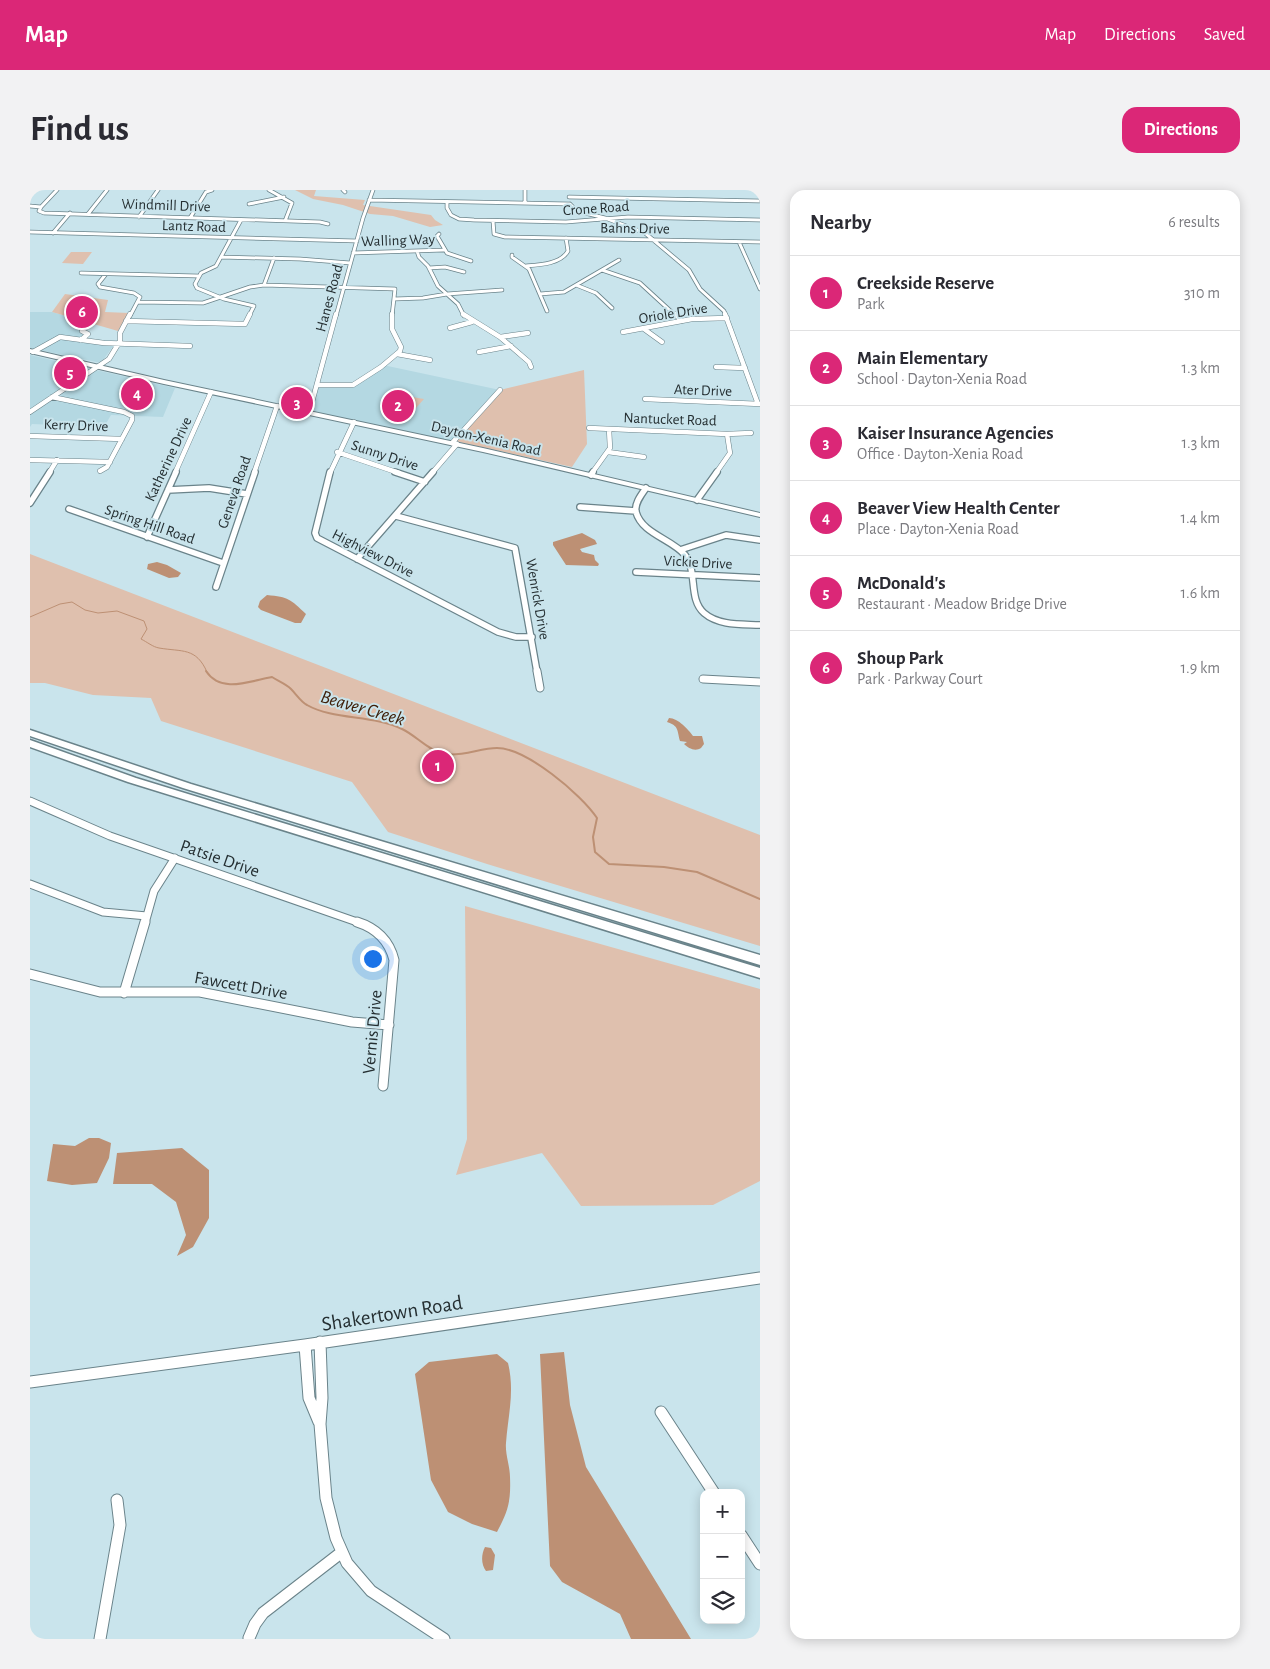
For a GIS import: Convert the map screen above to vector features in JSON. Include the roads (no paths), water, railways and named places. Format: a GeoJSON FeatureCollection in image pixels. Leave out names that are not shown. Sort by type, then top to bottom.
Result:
{"type":"FeatureCollection","features":[{"type":"Feature","properties":{"kind":"highway"},"geometry":{"type":"LineString","coordinates":[[30,733],[187,786],[760,960]]}},
{"type":"Feature","properties":{"kind":"highway"},"geometry":{"type":"LineString","coordinates":[[30,744],[176,794],[760,973]]}},
{"type":"Feature","properties":{"kind":"main road","name":"Dayton-Xenia Road"},"geometry":{"type":"LineString","coordinates":[[32,351],[211,392],[454,444],[760,515]]}},
{"type":"Feature","properties":{"kind":"street"},"geometry":{"type":"LineString","coordinates":[[40,208],[57,190]]}},
{"type":"Feature","properties":{"kind":"street"},"geometry":{"type":"LineString","coordinates":[[88,214],[107,190]]}},
{"type":"Feature","properties":{"kind":"street"},"geometry":{"type":"LineString","coordinates":[[139,217],[158,190]]}},
{"type":"Feature","properties":{"kind":"street"},"geometry":{"type":"LineString","coordinates":[[190,218],[206,192],[212,190]]}},
{"type":"Feature","properties":{"kind":"street"},"geometry":{"type":"LineString","coordinates":[[269,190],[284,197],[292,204],[285,221]]}},
{"type":"Feature","properties":{"kind":"street","name":"Hanes Road"},"geometry":{"type":"LineString","coordinates":[[309,413],[356,241],[373,190]]}},
{"type":"Feature","properties":{"kind":"street"},"geometry":{"type":"LineString","coordinates":[[525,190],[525,203]]}},
{"type":"Feature","properties":{"kind":"street"},"geometry":{"type":"LineString","coordinates":[[568,190],[570,204]]}},
{"type":"Feature","properties":{"kind":"street"},"geometry":{"type":"LineString","coordinates":[[617,191],[618,198]]}},
{"type":"Feature","properties":{"kind":"street"},"geometry":{"type":"LineString","coordinates":[[249,204],[284,197]]}},
{"type":"Feature","properties":{"kind":"street"},"geometry":{"type":"LineString","coordinates":[[570,197],[760,201]]}},
{"type":"Feature","properties":{"kind":"street"},"geometry":{"type":"LineString","coordinates":[[369,200],[570,204],[577,211],[605,218],[637,230],[654,240],[690,270],[700,289],[720,305],[727,318],[759,404]]}},
{"type":"Feature","properties":{"kind":"street","name":"Crone Road"},"geometry":{"type":"LineString","coordinates":[[447,202],[446,212],[454,217],[493,221],[566,222],[636,217],[760,220]]}},
{"type":"Feature","properties":{"kind":"street"},"geometry":{"type":"LineString","coordinates":[[30,206],[40,208]]}},
{"type":"Feature","properties":{"kind":"street"},"geometry":{"type":"LineString","coordinates":[[40,208],[39,211],[44,213]]}},
{"type":"Feature","properties":{"kind":"street","name":"Windmill Drive"},"geometry":{"type":"LineString","coordinates":[[40,208],[34,213],[328,224]]}},
{"type":"Feature","properties":{"kind":"street"},"geometry":{"type":"LineString","coordinates":[[53,233],[70,213]]}},
{"type":"Feature","properties":{"kind":"street"},"geometry":{"type":"LineString","coordinates":[[126,321],[245,324],[254,306],[220,298],[197,288],[195,284],[202,272],[214,267],[241,220]]}},
{"type":"Feature","properties":{"kind":"street","name":"Bahns Drive"},"geometry":{"type":"LineString","coordinates":[[493,221],[492,231],[499,236],[760,242]]}},
{"type":"Feature","properties":{"kind":"street","name":"Lantz Road"},"geometry":{"type":"LineString","coordinates":[[30,232],[356,241]]}},
{"type":"Feature","properties":{"kind":"street"},"geometry":{"type":"LineString","coordinates":[[439,234],[437,236],[444,250],[452,255],[471,261]]}},
{"type":"Feature","properties":{"kind":"street"},"geometry":{"type":"LineString","coordinates":[[526,266],[552,262],[566,254],[568,251],[566,238]]}},
{"type":"Feature","properties":{"kind":"street"},"geometry":{"type":"LineString","coordinates":[[739,242],[760,289]]}},
{"type":"Feature","properties":{"kind":"street","name":"Walling Way"},"geometry":{"type":"LineString","coordinates":[[353,253],[444,250]]}},
{"type":"Feature","properties":{"kind":"street"},"geometry":{"type":"LineString","coordinates":[[416,251],[419,258],[429,268],[438,286],[458,304],[464,316],[500,337],[529,362],[531,367]]}},
{"type":"Feature","properties":{"kind":"street"},"geometry":{"type":"LineString","coordinates":[[452,255],[462,252]]}},
{"type":"Feature","properties":{"kind":"street"},"geometry":{"type":"LineString","coordinates":[[512,255],[531,272],[548,311]]}},
{"type":"Feature","properties":{"kind":"street"},"geometry":{"type":"LineString","coordinates":[[221,257],[350,263]]}},
{"type":"Feature","properties":{"kind":"street"},"geometry":{"type":"LineString","coordinates":[[264,285],[274,258]]}},
{"type":"Feature","properties":{"kind":"street"},"geometry":{"type":"LineString","coordinates":[[540,294],[562,292],[620,260]]}},
{"type":"Feature","properties":{"kind":"street"},"geometry":{"type":"LineString","coordinates":[[429,268],[443,267],[464,272]]}},
{"type":"Feature","properties":{"kind":"street"},"geometry":{"type":"LineString","coordinates":[[602,270],[640,283],[682,321]]}},
{"type":"Feature","properties":{"kind":"street"},"geometry":{"type":"LineString","coordinates":[[81,273],[198,276]]}},
{"type":"Feature","properties":{"kind":"street"},"geometry":{"type":"LineString","coordinates":[[30,412],[109,359],[119,344],[119,333],[138,302],[139,296],[134,293],[99,287],[98,284],[106,274]]}},
{"type":"Feature","properties":{"kind":"street"},"geometry":{"type":"LineString","coordinates":[[138,302],[199,303],[220,298],[250,287],[264,285],[391,288],[396,291],[390,323],[394,338],[400,347],[397,354],[353,385],[317,386]]}},
{"type":"Feature","properties":{"kind":"street"},"geometry":{"type":"LineString","coordinates":[[576,285],[596,293],[612,308]]}},
{"type":"Feature","properties":{"kind":"street"},"geometry":{"type":"LineString","coordinates":[[395,298],[424,298],[447,294],[502,290]]}},
{"type":"Feature","properties":{"kind":"street","name":"Oriole Drive"},"geometry":{"type":"LineString","coordinates":[[623,332],[703,318],[727,318]]}},
{"type":"Feature","properties":{"kind":"street"},"geometry":{"type":"LineString","coordinates":[[450,328],[472,322]]}},
{"type":"Feature","properties":{"kind":"street"},"geometry":{"type":"LineString","coordinates":[[644,329],[662,342]]}},
{"type":"Feature","properties":{"kind":"street"},"geometry":{"type":"LineString","coordinates":[[81,340],[88,334],[82,330]]}},
{"type":"Feature","properties":{"kind":"street"},"geometry":{"type":"LineString","coordinates":[[500,337],[528,333]]}},
{"type":"Feature","properties":{"kind":"street"},"geometry":{"type":"LineString","coordinates":[[32,351],[58,337],[119,344],[190,346]]}},
{"type":"Feature","properties":{"kind":"street"},"geometry":{"type":"LineString","coordinates":[[478,352],[511,346]]}},
{"type":"Feature","properties":{"kind":"street"},"geometry":{"type":"LineString","coordinates":[[397,354],[430,360]]}},
{"type":"Feature","properties":{"kind":"street"},"geometry":{"type":"LineString","coordinates":[[716,368],[745,368]]}},
{"type":"Feature","properties":{"kind":"street"},"geometry":{"type":"LineString","coordinates":[[358,558],[425,482],[454,444],[500,390]]}},
{"type":"Feature","properties":{"kind":"street","name":"Katherine Drive"},"geometry":{"type":"LineString","coordinates":[[147,537],[211,392]]}},
{"type":"Feature","properties":{"kind":"street"},"geometry":{"type":"LineString","coordinates":[[52,397],[132,416],[132,420],[110,462],[107,467],[100,471]]}},
{"type":"Feature","properties":{"kind":"street","name":"Ater Drive"},"geometry":{"type":"LineString","coordinates":[[645,399],[759,404]]}},
{"type":"Feature","properties":{"kind":"street","name":"Geneva Road"},"geometry":{"type":"LineString","coordinates":[[216,587],[277,406]]}},
{"type":"Feature","properties":{"kind":"street","name":"Highview Drive"},"geometry":{"type":"LineString","coordinates":[[354,422],[331,466],[315,534],[320,541],[358,558],[498,632],[516,637],[532,637]]}},
{"type":"Feature","properties":{"kind":"street","name":"Nantucket Road"},"geometry":{"type":"LineString","coordinates":[[589,428],[727,434],[751,433]]}},
{"type":"Feature","properties":{"kind":"street"},"geometry":{"type":"LineString","coordinates":[[591,476],[611,445],[609,430]]}},
{"type":"Feature","properties":{"kind":"street"},"geometry":{"type":"LineString","coordinates":[[697,500],[730,453],[727,434]]}},
{"type":"Feature","properties":{"kind":"street","name":"Kerry Drive"},"geometry":{"type":"LineString","coordinates":[[30,436],[122,439]]}},
{"type":"Feature","properties":{"kind":"street","name":"Sunny Drive"},"geometry":{"type":"LineString","coordinates":[[337,452],[425,482]]}},
{"type":"Feature","properties":{"kind":"street"},"geometry":{"type":"LineString","coordinates":[[608,452],[644,457]]}},
{"type":"Feature","properties":{"kind":"street"},"geometry":{"type":"LineString","coordinates":[[30,460],[110,462]]}},
{"type":"Feature","properties":{"kind":"street"},"geometry":{"type":"LineString","coordinates":[[30,504],[57,460]]}},
{"type":"Feature","properties":{"kind":"street"},"geometry":{"type":"LineString","coordinates":[[168,490],[209,488],[247,494]]}},
{"type":"Feature","properties":{"kind":"street"},"geometry":{"type":"LineString","coordinates":[[646,488],[636,505],[636,511],[645,525],[680,550],[688,561],[698,606],[708,616],[728,623],[760,625]]}},
{"type":"Feature","properties":{"kind":"street"},"geometry":{"type":"LineString","coordinates":[[580,507],[636,511]]}},
{"type":"Feature","properties":{"kind":"street","name":"Spring Hill Road"},"geometry":{"type":"LineString","coordinates":[[69,509],[223,563]]}},
{"type":"Feature","properties":{"kind":"street","name":"Wenrick Drive"},"geometry":{"type":"LineString","coordinates":[[396,516],[515,548],[540,688]]}},
{"type":"Feature","properties":{"kind":"street"},"geometry":{"type":"LineString","coordinates":[[680,550],[726,535],[760,540]]}},
{"type":"Feature","properties":{"kind":"street","name":"Vickie Drive"},"geometry":{"type":"LineString","coordinates":[[636,572],[760,578]]}},
{"type":"Feature","properties":{"kind":"street"},"geometry":{"type":"LineString","coordinates":[[703,679],[760,682]]}},
{"type":"Feature","properties":{"kind":"street","name":"Patsie Drive"},"geometry":{"type":"LineString","coordinates":[[30,801],[110,836],[366,925],[377,932],[392,952]]}},
{"type":"Feature","properties":{"kind":"street"},"geometry":{"type":"LineString","coordinates":[[124,993],[157,885],[175,858]]}},
{"type":"Feature","properties":{"kind":"street"},"geometry":{"type":"LineString","coordinates":[[30,884],[103,912],[147,916]]}},
{"type":"Feature","properties":{"kind":"street","name":"Vernis Drive"},"geometry":{"type":"LineString","coordinates":[[383,1086],[393,972],[392,952]]}},
{"type":"Feature","properties":{"kind":"street","name":"Fawcett Drive"},"geometry":{"type":"LineString","coordinates":[[30,974],[100,992],[200,992],[352,1022],[389,1025]]}},
{"type":"Feature","properties":{"kind":"street","name":"Shakertown Road"},"geometry":{"type":"LineString","coordinates":[[30,1382],[305,1345],[760,1278]]}},
{"type":"Feature","properties":{"kind":"street"},"geometry":{"type":"LineString","coordinates":[[320,1342],[322,1398],[320,1424],[328,1512],[342,1552],[354,1573],[371,1591],[444,1639]]}},
{"type":"Feature","properties":{"kind":"street"},"geometry":{"type":"LineString","coordinates":[[305,1345],[309,1398],[320,1424]]}},
{"type":"Feature","properties":{"kind":"street"},"geometry":{"type":"LineString","coordinates":[[661,1412],[711,1489]]}},
{"type":"Feature","properties":{"kind":"street"},"geometry":{"type":"LineString","coordinates":[[100,1639],[120,1525],[116,1500]]}},
{"type":"Feature","properties":{"kind":"street"},"geometry":{"type":"LineString","coordinates":[[745,1541],[760,1564]]}},
{"type":"Feature","properties":{"kind":"street"},"geometry":{"type":"LineString","coordinates":[[249,1638],[263,1612],[342,1552]]}},
{"type":"Feature","properties":{"kind":"waterway","name":"Beaver Creek"},"geometry":{"type":"LineString","coordinates":[[30,617],[60,604],[72,602],[85,610],[98,613],[117,611],[144,621],[147,629],[141,639],[152,646],[193,654],[203,664],[207,672]]}},
{"type":"Feature","properties":{"kind":"waterway","name":"Beaver Creek"},"geometry":{"type":"LineString","coordinates":[[206,671],[212,678],[228,684],[245,683],[272,677],[289,687],[305,704],[317,710],[379,721],[391,725],[402,729],[432,749],[444,754],[451,755],[497,748],[509,750],[523,756],[552,774],[589,808],[597,818],[593,837],[595,852],[609,864],[664,867],[697,872],[760,899]]}},
{"type":"Feature","properties":{"kind":"place","name":"Shoup Park"},"geometry":{"type":"Point","coordinates":[82,312]}},
{"type":"Feature","properties":{"kind":"place","name":"McDonald's"},"geometry":{"type":"Point","coordinates":[70,373]}},
{"type":"Feature","properties":{"kind":"place","name":"Beaver View Health Center"},"geometry":{"type":"Point","coordinates":[137,394]}},
{"type":"Feature","properties":{"kind":"place","name":"Kaiser Insurance Agencies"},"geometry":{"type":"Point","coordinates":[297,403]}},
{"type":"Feature","properties":{"kind":"place","name":"Main Elementary"},"geometry":{"type":"Point","coordinates":[398,406]}},
{"type":"Feature","properties":{"kind":"place","name":"Creekside Reserve"},"geometry":{"type":"Point","coordinates":[438,766]}}]}
